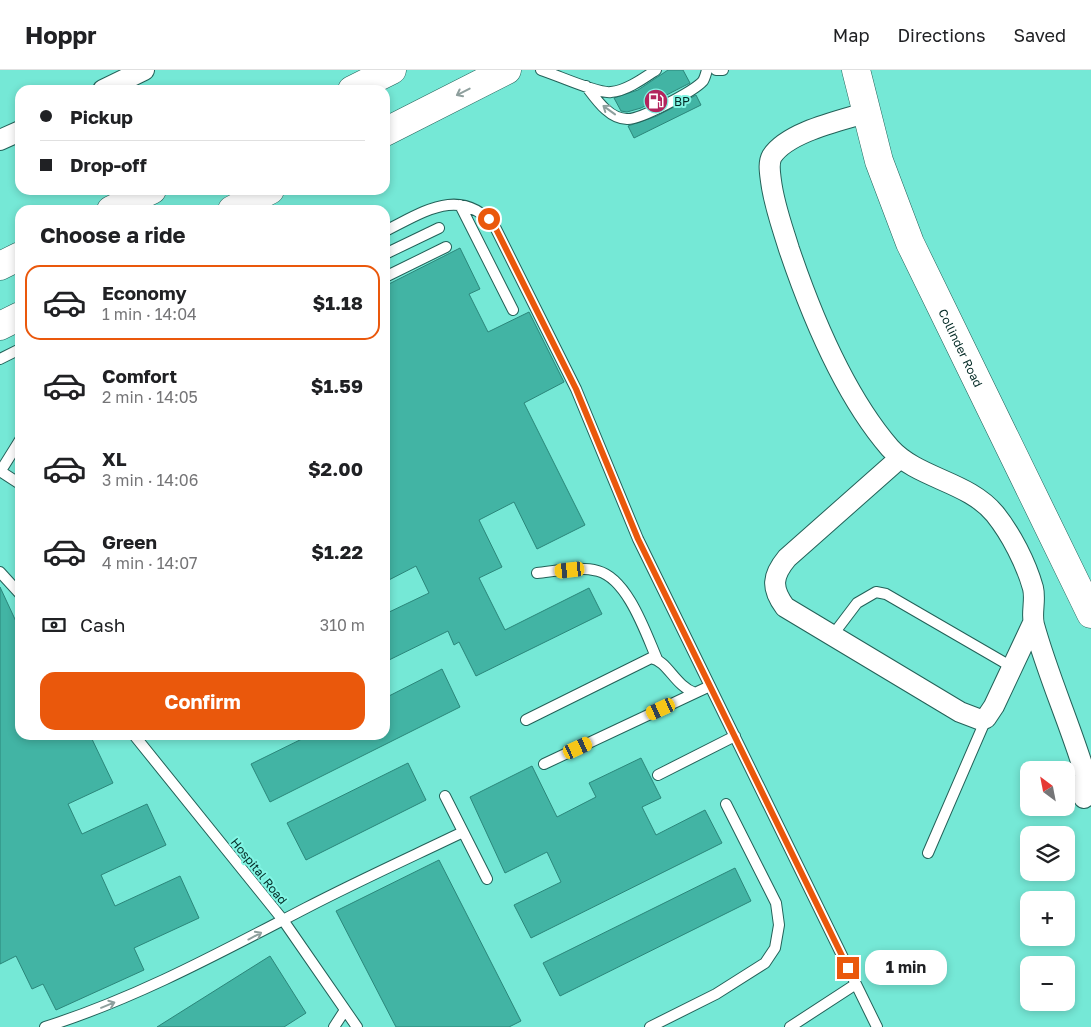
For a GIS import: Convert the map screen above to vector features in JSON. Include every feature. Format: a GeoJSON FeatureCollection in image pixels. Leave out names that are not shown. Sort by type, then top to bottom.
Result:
{"type":"FeatureCollection","features":[{"type":"Feature","properties":{"kind":"street"},"geometry":{"type":"LineString","coordinates":[[113,85],[144,70]]}},
{"type":"Feature","properties":{"kind":"street"},"geometry":{"type":"LineString","coordinates":[[362,85],[392,70]]}},
{"type":"Feature","properties":{"kind":"street"},"geometry":{"type":"LineString","coordinates":[[390,129],[507,70]]}},
{"type":"Feature","properties":{"kind":"street","name":"Collinder Road"},"geometry":{"type":"LineString","coordinates":[[856,70],[865,113],[891,199],[910,243],[1091,614]]}},
{"type":"Feature","properties":{"kind":"street"},"geometry":{"type":"LineString","coordinates":[[865,113],[813,130],[784,145],[772,157],[770,165],[774,202],[796,270],[817,323],[846,382],[863,409],[900,458],[959,487],[981,501],[995,514],[1021,556],[1034,589],[1034,623],[1074,735],[1085,774],[1084,798]]}},
{"type":"Feature","properties":{"kind":"street"},"geometry":{"type":"LineString","coordinates":[[0,140],[15,132]]}},
{"type":"Feature","properties":{"kind":"street"},"geometry":{"type":"LineString","coordinates":[[121,205],[139,195]]}},
{"type":"Feature","properties":{"kind":"street"},"geometry":{"type":"LineString","coordinates":[[242,205],[260,195]]}},
{"type":"Feature","properties":{"kind":"street"},"geometry":{"type":"LineString","coordinates":[[0,266],[15,258]]}},
{"type":"Feature","properties":{"kind":"street"},"geometry":{"type":"LineString","coordinates":[[0,326],[15,318]]}},
{"type":"Feature","properties":{"kind":"street"},"geometry":{"type":"LineString","coordinates":[[900,458],[786,558],[777,570],[775,578],[777,594],[785,607],[960,712],[975,719],[986,718],[994,706],[1034,623]]}},
{"type":"Feature","properties":{"kind":"lane"},"geometry":{"type":"LineString","coordinates":[[541,70],[610,93],[620,90],[656,70]]}},
{"type":"Feature","properties":{"kind":"lane"},"geometry":{"type":"LineString","coordinates":[[586,86],[611,114],[628,120],[687,94],[704,80],[707,70]]}},
{"type":"Feature","properties":{"kind":"lane"},"geometry":{"type":"LineString","coordinates":[[716,70],[723,70]]}},
{"type":"Feature","properties":{"kind":"lane"},"geometry":{"type":"LineString","coordinates":[[390,229],[438,205],[460,205],[478,212],[489,219],[495,227],[576,389],[638,539],[877,1027]]}},
{"type":"Feature","properties":{"kind":"lane"},"geometry":{"type":"LineString","coordinates":[[460,205],[513,310]]}},
{"type":"Feature","properties":{"kind":"lane"},"geometry":{"type":"LineString","coordinates":[[390,252],[439,228]]}},
{"type":"Feature","properties":{"kind":"lane"},"geometry":{"type":"LineString","coordinates":[[390,275],[446,247]]}},
{"type":"Feature","properties":{"kind":"lane"},"geometry":{"type":"LineString","coordinates":[[0,360],[15,351]]}},
{"type":"Feature","properties":{"kind":"lane"},"geometry":{"type":"LineString","coordinates":[[15,448],[0,471],[15,481]]}},
{"type":"Feature","properties":{"kind":"lane"},"geometry":{"type":"LineString","coordinates":[[537,573],[586,569],[600,572],[612,580],[630,600],[657,659],[678,683],[694,693]]}},
{"type":"Feature","properties":{"kind":"lane"},"geometry":{"type":"LineString","coordinates":[[0,572],[15,588]]}},
{"type":"Feature","properties":{"kind":"lane"},"geometry":{"type":"LineString","coordinates":[[832,636],[857,604],[870,594],[881,593],[1012,667]]}},
{"type":"Feature","properties":{"kind":"lane"},"geometry":{"type":"LineString","coordinates":[[526,720],[635,664],[651,658],[657,659]]}},
{"type":"Feature","properties":{"kind":"lane"},"geometry":{"type":"LineString","coordinates":[[544,764],[710,686]]}},
{"type":"Feature","properties":{"kind":"lane"},"geometry":{"type":"LineString","coordinates":[[928,853],[986,718]]}},
{"type":"Feature","properties":{"kind":"lane"},"geometry":{"type":"LineString","coordinates":[[658,775],[735,736]]}},
{"type":"Feature","properties":{"kind":"lane","name":"Hospital Road"},"geometry":{"type":"LineString","coordinates":[[138,740],[283,920],[357,1027]]}},
{"type":"Feature","properties":{"kind":"lane"},"geometry":{"type":"LineString","coordinates":[[445,796],[487,879]]}},
{"type":"Feature","properties":{"kind":"lane"},"geometry":{"type":"LineString","coordinates":[[650,1027],[716,994],[765,963],[775,948],[780,926],[776,903],[726,804]]}},
{"type":"Feature","properties":{"kind":"lane"},"geometry":{"type":"LineString","coordinates":[[45,1027],[63,1024],[116,1002],[227,951],[283,920],[463,832]]}},
{"type":"Feature","properties":{"kind":"lane"},"geometry":{"type":"LineString","coordinates":[[790,1027],[856,984]]}},
{"type":"Feature","properties":{"kind":"lane"},"geometry":{"type":"LineString","coordinates":[[334,1027],[345,1010]]}},
{"type":"Feature","properties":{"kind":"building"},"geometry":{"type":"Polygon","coordinates":[[[668,70],[683,70],[690,83],[641,108],[627,112],[621,111],[614,98],[638,90],[668,70]]]}},
{"type":"Feature","properties":{"kind":"building"},"geometry":{"type":"Polygon","coordinates":[[[696,95],[701,105],[634,138],[628,126],[657,116],[696,95]]]}},
{"type":"Feature","properties":{"kind":"building"},"geometry":{"type":"Polygon","coordinates":[[[460,248],[480,289],[469,294],[488,332],[529,312],[564,382],[524,403],[585,525],[537,549],[514,502],[479,520],[502,567],[479,578],[505,630],[589,588],[602,614],[476,676],[459,642],[454,645],[448,631],[390,660],[390,612],[429,593],[416,566],[390,579],[390,283],[460,248]]]}},
{"type":"Feature","properties":{"kind":"building"},"geometry":{"type":"Polygon","coordinates":[[[0,587],[15,619],[15,740],[92,740],[113,783],[68,804],[82,834],[147,804],[166,845],[101,875],[115,906],[180,876],[199,918],[134,948],[144,970],[56,1010],[43,984],[32,989],[16,956],[0,964],[0,587]]]}},
{"type":"Feature","properties":{"kind":"building"},"geometry":{"type":"Polygon","coordinates":[[[442,669],[460,707],[270,802],[251,764],[300,740],[390,740],[390,695],[442,669]]]}},
{"type":"Feature","properties":{"kind":"building"},"geometry":{"type":"Polygon","coordinates":[[[641,758],[661,798],[642,807],[656,835],[705,810],[722,843],[531,938],[514,905],[561,882],[547,852],[505,873],[470,797],[532,766],[557,817],[596,797],[589,783],[641,758]]]}},
{"type":"Feature","properties":{"kind":"building"},"geometry":{"type":"Polygon","coordinates":[[[408,763],[426,800],[306,860],[287,823],[408,763]]]}},
{"type":"Feature","properties":{"kind":"building"},"geometry":{"type":"Polygon","coordinates":[[[439,860],[521,1021],[509,1027],[396,1027],[336,911],[439,860]]]}},
{"type":"Feature","properties":{"kind":"building"},"geometry":{"type":"Polygon","coordinates":[[[735,868],[751,901],[560,996],[543,963],[735,868]]]}},
{"type":"Feature","properties":{"kind":"building"},"geometry":{"type":"Polygon","coordinates":[[[270,956],[306,1013],[284,1027],[157,1027],[270,956]]]}},
{"type":"Feature","properties":{"kind":"place","name":"BP"},"geometry":{"type":"Point","coordinates":[656,101]}},
{"type":"Feature","properties":{"kind":"route"},"geometry":{"type":"LineString","coordinates":[[489,219],[495,227],[576,389],[638,539],[848,968]]}}]}
